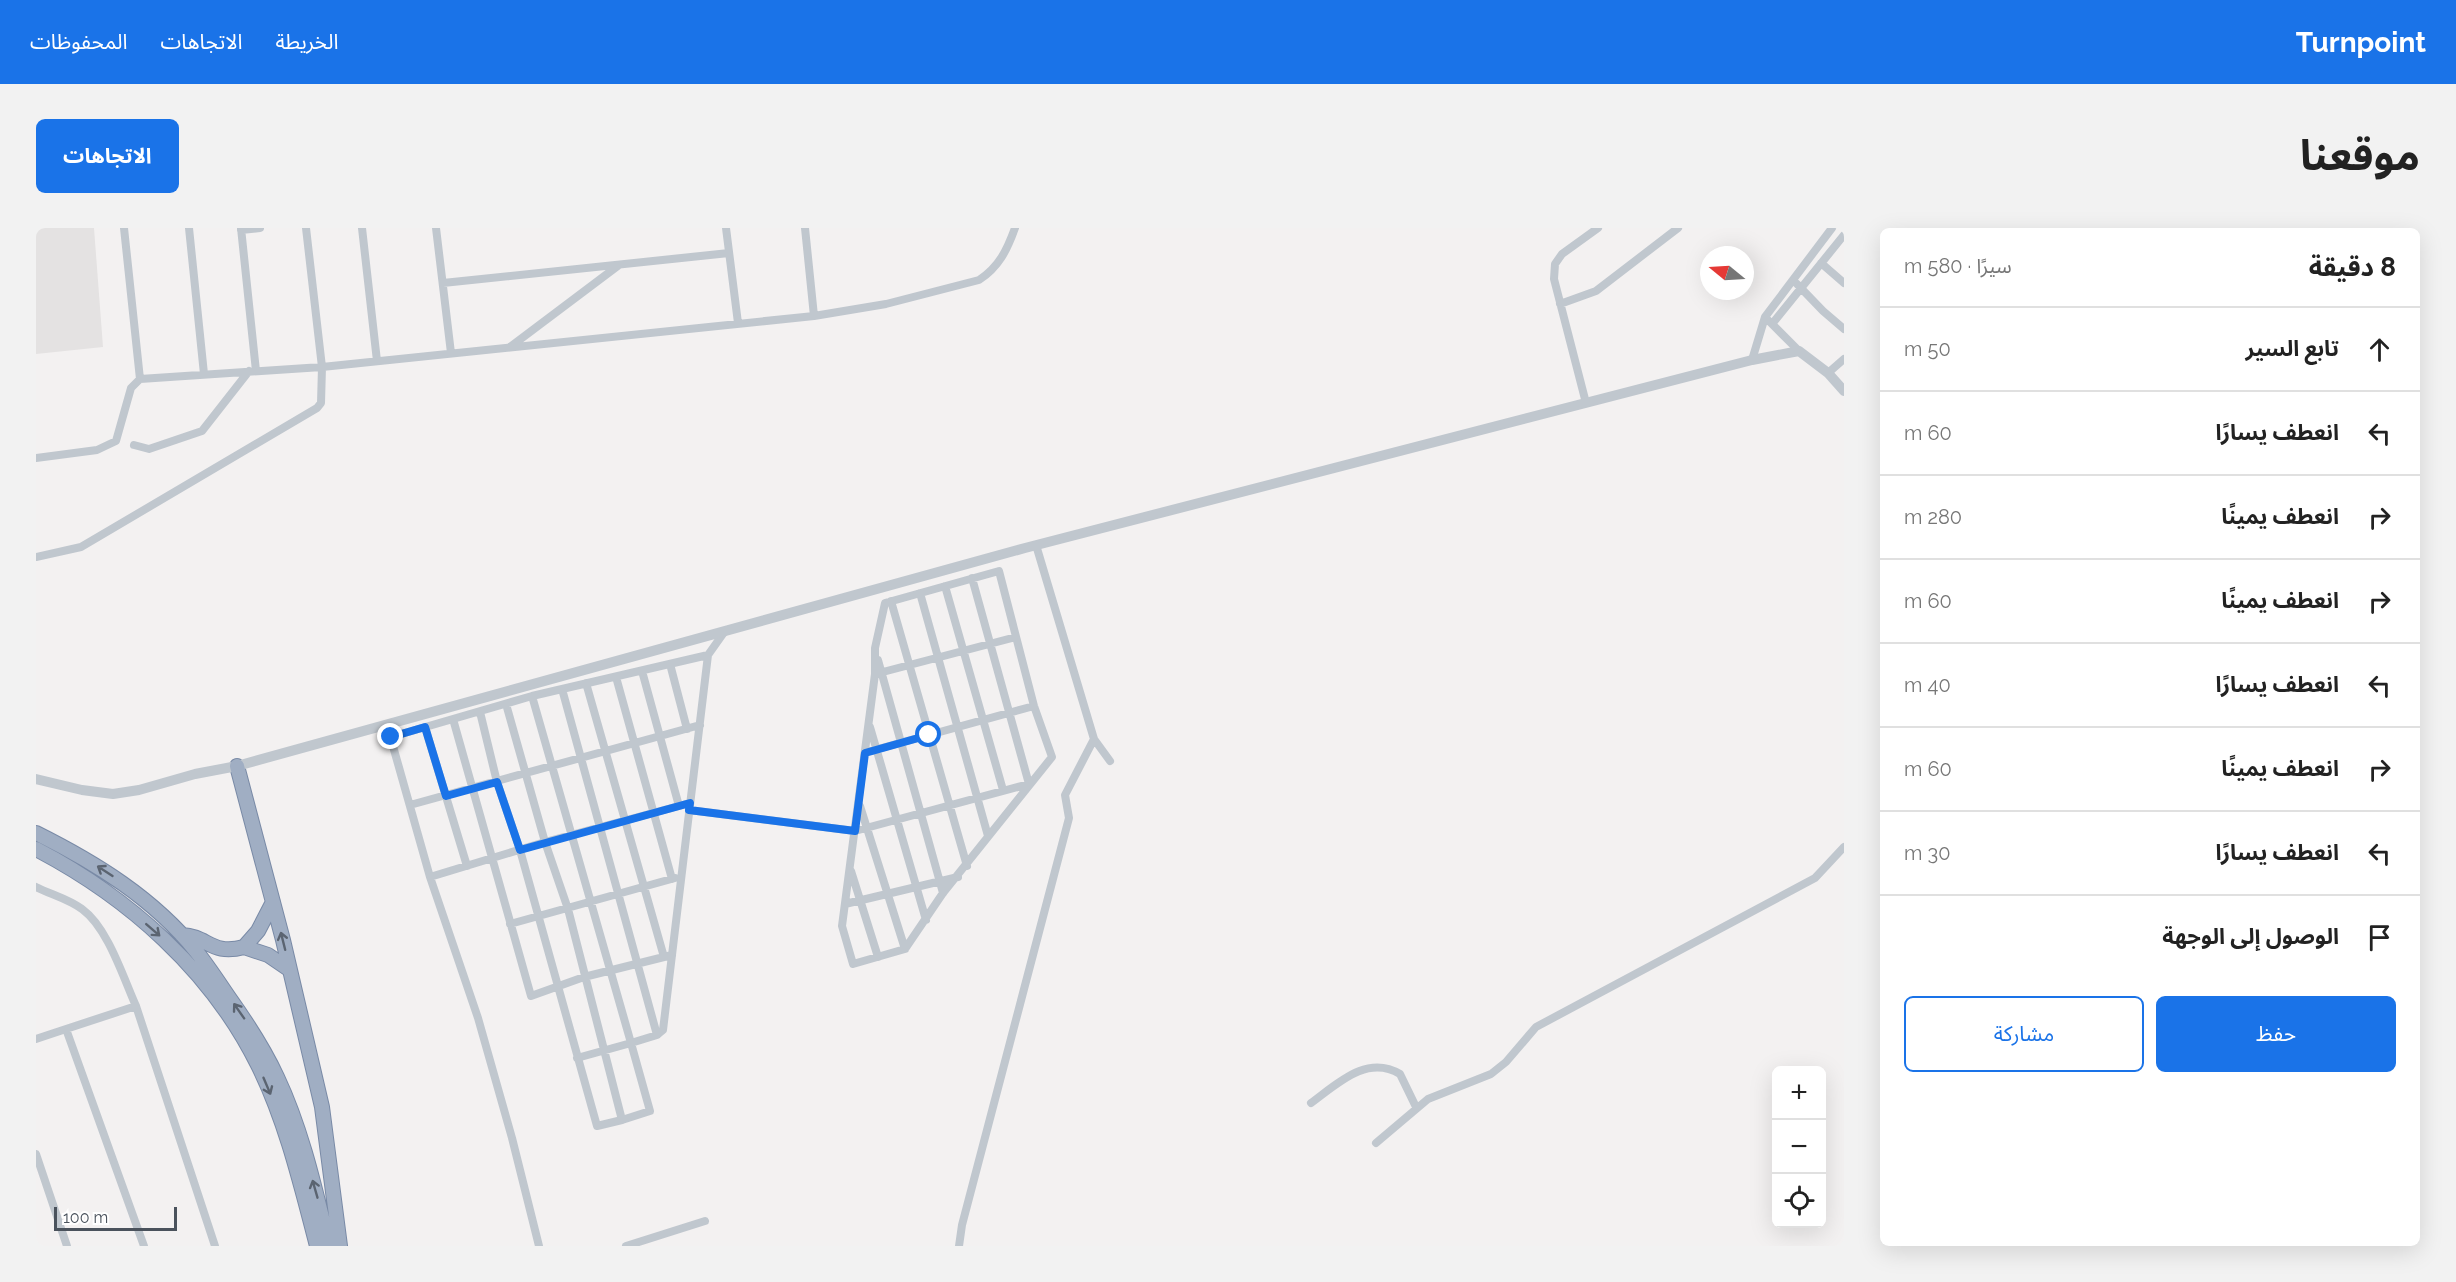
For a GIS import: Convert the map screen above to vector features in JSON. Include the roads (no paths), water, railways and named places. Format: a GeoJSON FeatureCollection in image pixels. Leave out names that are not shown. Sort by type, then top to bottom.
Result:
{"type":"FeatureCollection","features":[{"type":"Feature","properties":{"kind":"highway"},"geometry":{"type":"LineString","coordinates":[[237,766],[290,970],[322,1107],[340,1246]]}},
{"type":"Feature","properties":{"kind":"highway"},"geometry":{"type":"LineString","coordinates":[[36,833],[107,872],[164,917],[196,951],[247,1023],[277,1077],[299,1137],[329,1246]]}},
{"type":"Feature","properties":{"kind":"highway"},"geometry":{"type":"LineString","coordinates":[[36,849],[89,880],[127,906],[165,939],[205,983],[246,1044],[268,1086],[297,1172],[317,1246]]}},
{"type":"Feature","properties":{"kind":"highway"},"geometry":{"type":"LineString","coordinates":[[182,935],[193,936],[218,949],[229,950],[244,946],[258,931],[273,902]]}},
{"type":"Feature","properties":{"kind":"highway"},"geometry":{"type":"LineString","coordinates":[[244,946],[268,956],[290,970]]}},
{"type":"Feature","properties":{"kind":"street"},"geometry":{"type":"LineString","coordinates":[[124,228],[140,379]]}},
{"type":"Feature","properties":{"kind":"street"},"geometry":{"type":"LineString","coordinates":[[189,228],[204,374]]}},
{"type":"Feature","properties":{"kind":"street"},"geometry":{"type":"LineString","coordinates":[[134,445],[149,449],[202,431],[252,371],[241,229],[260,228]]}},
{"type":"Feature","properties":{"kind":"street"},"geometry":{"type":"LineString","coordinates":[[36,557],[81,547],[317,408],[322,398],[322,367],[306,228]]}},
{"type":"Feature","properties":{"kind":"street"},"geometry":{"type":"LineString","coordinates":[[362,228],[377,361]]}},
{"type":"Feature","properties":{"kind":"street"},"geometry":{"type":"LineString","coordinates":[[436,228],[451,353]]}},
{"type":"Feature","properties":{"kind":"street"},"geometry":{"type":"LineString","coordinates":[[726,228],[738,323]]}},
{"type":"Feature","properties":{"kind":"street"},"geometry":{"type":"LineString","coordinates":[[805,228],[814,316]]}},
{"type":"Feature","properties":{"kind":"street"},"geometry":{"type":"LineString","coordinates":[[36,458],[97,450],[117,441],[131,388],[140,379],[322,367],[814,316],[886,303],[979,280],[999,263],[1016,228]]}},
{"type":"Feature","properties":{"kind":"street"},"geometry":{"type":"LineString","coordinates":[[1586,403],[1554,279],[1555,264],[1562,254],[1598,228]]}},
{"type":"Feature","properties":{"kind":"street"},"geometry":{"type":"LineString","coordinates":[[1560,304],[1596,291],[1678,228]]}},
{"type":"Feature","properties":{"kind":"street"},"geometry":{"type":"LineString","coordinates":[[1752,360],[1765,317],[1832,228]]}},
{"type":"Feature","properties":{"kind":"street"},"geometry":{"type":"LineString","coordinates":[[1772,324],[1843,239]]}},
{"type":"Feature","properties":{"kind":"street"},"geometry":{"type":"LineString","coordinates":[[442,283],[729,253]]}},
{"type":"Feature","properties":{"kind":"street"},"geometry":{"type":"LineString","coordinates":[[1821,263],[1844,283]]}},
{"type":"Feature","properties":{"kind":"street"},"geometry":{"type":"LineString","coordinates":[[509,347],[620,264]]}},
{"type":"Feature","properties":{"kind":"street"},"geometry":{"type":"LineString","coordinates":[[1794,279],[1800,288],[1844,329]]}},
{"type":"Feature","properties":{"kind":"street"},"geometry":{"type":"LineString","coordinates":[[1765,317],[1798,351],[1828,373],[1844,392]]}},
{"type":"Feature","properties":{"kind":"street"},"geometry":{"type":"LineString","coordinates":[[36,778],[82,790],[113,794],[139,790],[195,774],[237,766],[1036,545],[1752,360],[1798,351]]}},
{"type":"Feature","properties":{"kind":"street"},"geometry":{"type":"LineString","coordinates":[[1828,373],[1844,358]]}},
{"type":"Feature","properties":{"kind":"street"},"geometry":{"type":"LineString","coordinates":[[1036,545],[1094,739],[1110,761]]}},
{"type":"Feature","properties":{"kind":"street"},"geometry":{"type":"LineString","coordinates":[[879,673],[869,723],[842,926],[853,964],[905,949],[943,893],[1052,757],[1035,706],[999,571],[885,603],[875,648],[879,673],[943,893]]}},
{"type":"Feature","properties":{"kind":"street"},"geometry":{"type":"LineString","coordinates":[[972,578],[1029,784]]}},
{"type":"Feature","properties":{"kind":"street"},"geometry":{"type":"LineString","coordinates":[[945,586],[1003,790]]}},
{"type":"Feature","properties":{"kind":"street"},"geometry":{"type":"LineString","coordinates":[[920,593],[988,836]]}},
{"type":"Feature","properties":{"kind":"street"},"geometry":{"type":"LineString","coordinates":[[891,601],[966,866]]}},
{"type":"Feature","properties":{"kind":"street"},"geometry":{"type":"LineString","coordinates":[[577,1058],[657,1035],[663,1030],[677,877],[690,806],[708,655],[725,631]]}},
{"type":"Feature","properties":{"kind":"street"},"geometry":{"type":"LineString","coordinates":[[879,673],[1016,637]]}},
{"type":"Feature","properties":{"kind":"street"},"geometry":{"type":"LineString","coordinates":[[391,737],[532,696],[708,655]]}},
{"type":"Feature","properties":{"kind":"street"},"geometry":{"type":"LineString","coordinates":[[670,664],[687,729]]}},
{"type":"Feature","properties":{"kind":"street"},"geometry":{"type":"LineString","coordinates":[[642,671],[680,806]]}},
{"type":"Feature","properties":{"kind":"street"},"geometry":{"type":"LineString","coordinates":[[616,677],[654,813],[677,877]]}},
{"type":"Feature","properties":{"kind":"street"},"geometry":{"type":"LineString","coordinates":[[586,683],[644,887],[668,956]]}},
{"type":"Feature","properties":{"kind":"street"},"geometry":{"type":"LineString","coordinates":[[561,689],[657,1035]]}},
{"type":"Feature","properties":{"kind":"street"},"geometry":{"type":"LineString","coordinates":[[480,712],[497,782],[520,850],[597,1126],[622,1120],[650,1111],[532,696]]}},
{"type":"Feature","properties":{"kind":"street"},"geometry":{"type":"LineString","coordinates":[[506,704],[545,842],[568,909],[622,1120]]}},
{"type":"Feature","properties":{"kind":"street"},"geometry":{"type":"LineString","coordinates":[[865,753],[1035,706]]}},
{"type":"Feature","properties":{"kind":"street"},"geometry":{"type":"LineString","coordinates":[[453,719],[531,996],[584,977],[668,956]]}},
{"type":"Feature","properties":{"kind":"street"},"geometry":{"type":"LineString","coordinates":[[869,723],[926,920]]}},
{"type":"Feature","properties":{"kind":"street"},"geometry":{"type":"LineString","coordinates":[[387,724],[430,877],[478,1018],[512,1138],[539,1246]]}},
{"type":"Feature","properties":{"kind":"street"},"geometry":{"type":"LineString","coordinates":[[410,805],[526,775],[700,725]]}},
{"type":"Feature","properties":{"kind":"street"},"geometry":{"type":"LineString","coordinates":[[425,727],[467,866]]}},
{"type":"Feature","properties":{"kind":"street"},"geometry":{"type":"LineString","coordinates":[[959,1246],[962,1225],[1069,818],[1065,795],[1094,739]]}},
{"type":"Feature","properties":{"kind":"street"},"geometry":{"type":"LineString","coordinates":[[430,877],[545,842],[680,806],[855,831],[1029,784]]}},
{"type":"Feature","properties":{"kind":"street"},"geometry":{"type":"LineString","coordinates":[[859,802],[905,949]]}},
{"type":"Feature","properties":{"kind":"street"},"geometry":{"type":"LineString","coordinates":[[1376,1143],[1428,1099],[1491,1074],[1506,1062],[1536,1027],[1815,878],[1844,848]]}},
{"type":"Feature","properties":{"kind":"street"},"geometry":{"type":"LineString","coordinates":[[850,868],[878,957]]}},
{"type":"Feature","properties":{"kind":"street"},"geometry":{"type":"LineString","coordinates":[[510,924],[677,877]]}},
{"type":"Feature","properties":{"kind":"street"},"geometry":{"type":"LineString","coordinates":[[845,904],[958,877]]}},
{"type":"Feature","properties":{"kind":"street"},"geometry":{"type":"LineString","coordinates":[[36,887],[82,909],[95,923],[110,948],[136,1006],[215,1246]]}},
{"type":"Feature","properties":{"kind":"street"},"geometry":{"type":"LineString","coordinates":[[36,1039],[136,1006]]}},
{"type":"Feature","properties":{"kind":"street"},"geometry":{"type":"LineString","coordinates":[[66,1029],[144,1246]]}},
{"type":"Feature","properties":{"kind":"street"},"geometry":{"type":"LineString","coordinates":[[1311,1103],[1350,1075],[1365,1068],[1381,1067],[1400,1074],[1416,1107]]}},
{"type":"Feature","properties":{"kind":"street"},"geometry":{"type":"LineString","coordinates":[[36,1154],[67,1246]]}},
{"type":"Feature","properties":{"kind":"street"},"geometry":{"type":"LineString","coordinates":[[626,1246],[705,1221]]}}]}
